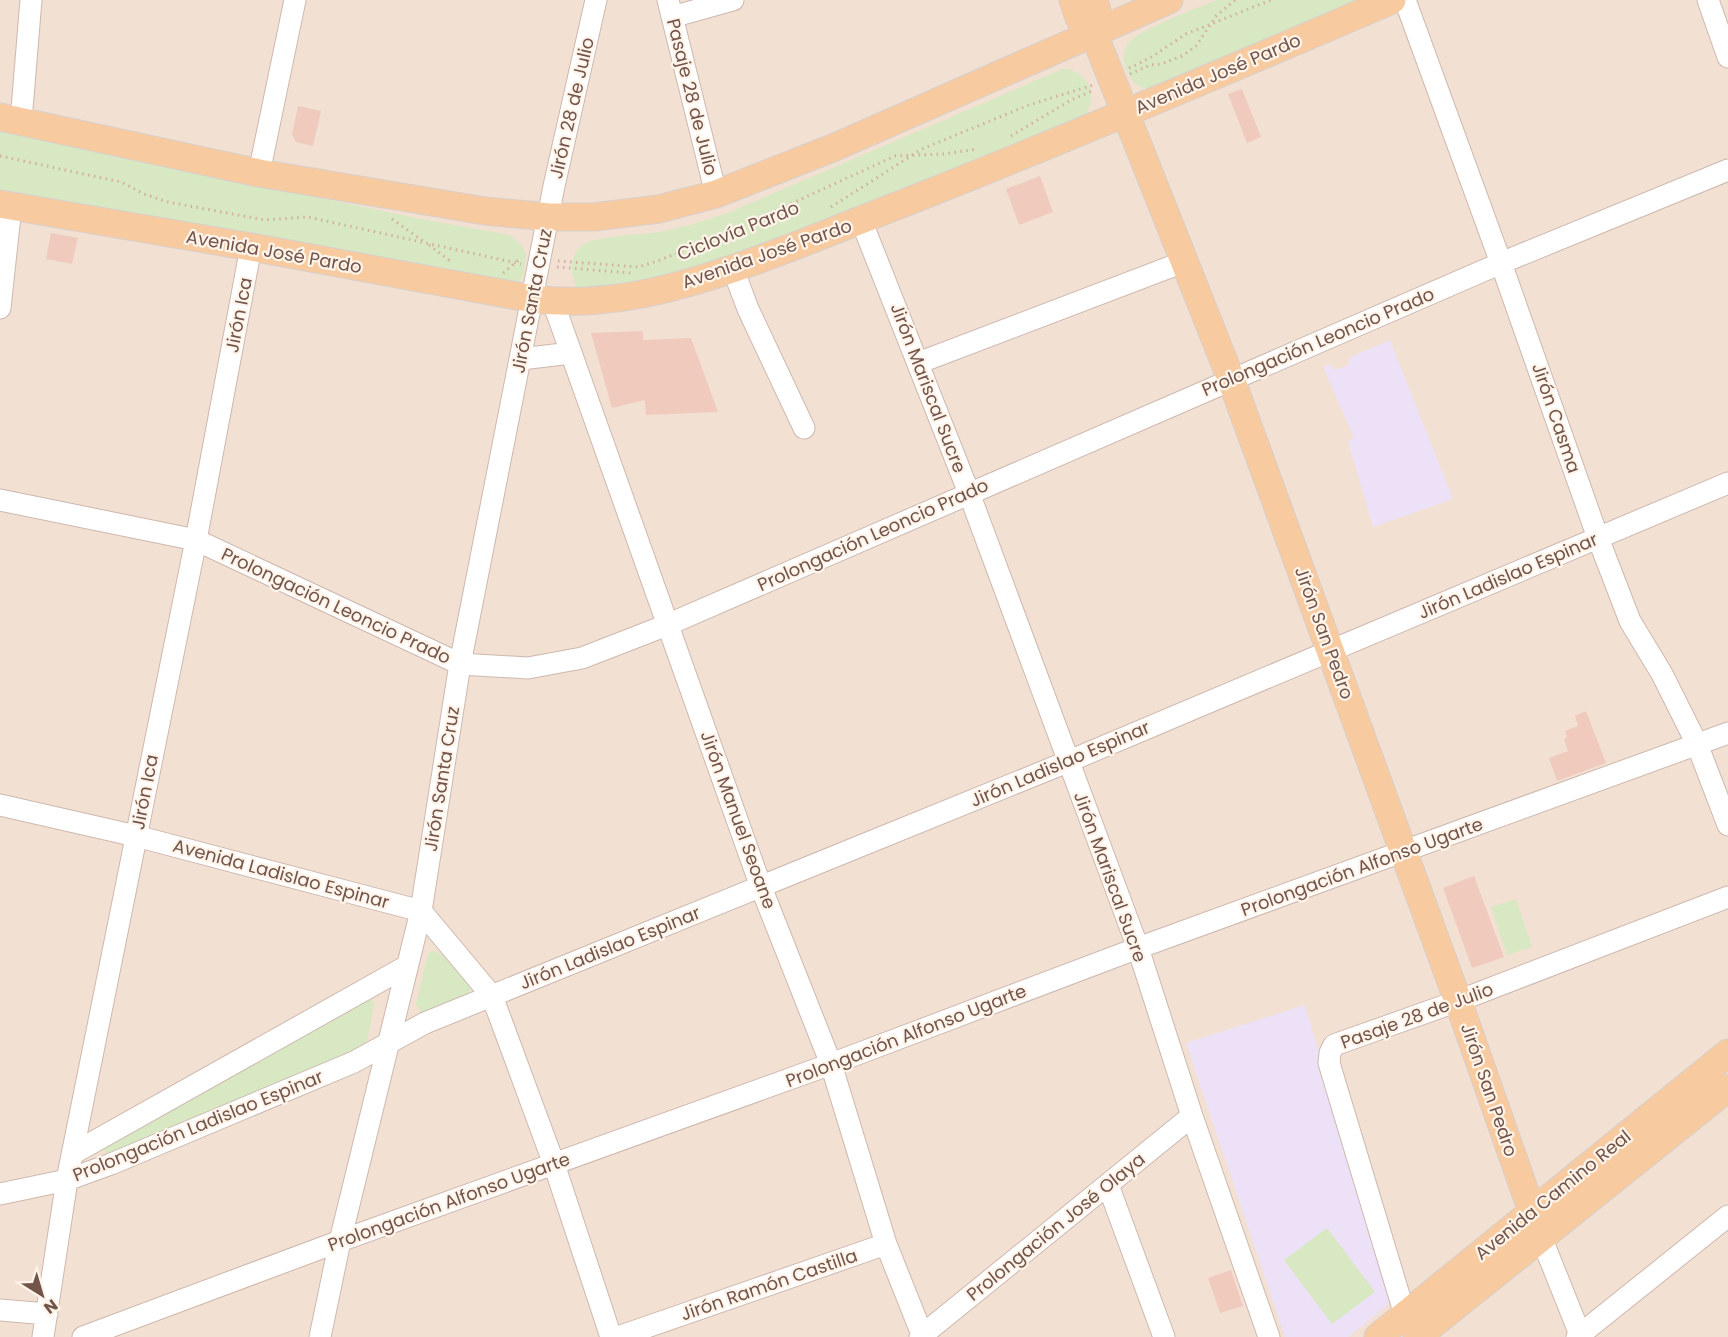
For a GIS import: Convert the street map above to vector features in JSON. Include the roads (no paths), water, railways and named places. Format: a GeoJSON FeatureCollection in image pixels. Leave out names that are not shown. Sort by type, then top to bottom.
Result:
{"type":"FeatureCollection","features":[{"type":"Feature","properties":{"kind":"main road","name":"Jirón San Pedro"},"geometry":{"type":"LineString","coordinates":[[1073,0],[1079,18],[1094,34],[1124,115],[1186,261],[1231,379],[1458,1001],[1537,1225]]}},
{"type":"Feature","properties":{"kind":"main road","name":"Jirón San Pedro"},"geometry":{"type":"LineString","coordinates":[[1094,0],[1097,10],[1094,34]]}},
{"type":"Feature","properties":{"kind":"main road"},"geometry":{"type":"LineString","coordinates":[[11,119],[259,173],[485,211],[549,217],[594,217],[648,210],[716,194],[835,147],[1169,0]]}},
{"type":"Feature","properties":{"kind":"main road","name":"Avenida José Pardo"},"geometry":{"type":"LineString","coordinates":[[6,205],[543,301],[607,300],[667,288],[733,269],[1124,115],[1392,0]]}},
{"type":"Feature","properties":{"kind":"main road","name":"Avenida Camino Real"},"geometry":{"type":"LineString","coordinates":[[1537,1225],[1728,1053]]}},
{"type":"Feature","properties":{"kind":"main road","name":"Avenida Camino Real"},"geometry":{"type":"LineString","coordinates":[[1378,1337],[1411,1326],[1537,1225],[1728,1088]]}},
{"type":"Feature","properties":{"kind":"street"},"geometry":{"type":"LineString","coordinates":[[11,119],[31,0]]}},
{"type":"Feature","properties":{"kind":"street"},"geometry":{"type":"LineString","coordinates":[[259,173],[295,0]]}},
{"type":"Feature","properties":{"kind":"street","name":"Jirón 28 de Julio"},"geometry":{"type":"LineString","coordinates":[[549,217],[596,0]]}},
{"type":"Feature","properties":{"kind":"street"},"geometry":{"type":"LineString","coordinates":[[670,8],[733,0]]}},
{"type":"Feature","properties":{"kind":"street","name":"Jirón Casma"},"geometry":{"type":"LineString","coordinates":[[1405,0],[1598,538],[1630,621],[1662,674],[1697,744],[1728,825]]}},
{"type":"Feature","properties":{"kind":"street"},"geometry":{"type":"LineString","coordinates":[[1707,0],[1728,57]]}},
{"type":"Feature","properties":{"kind":"street","name":"Pasaje 28 de Julio"},"geometry":{"type":"LineString","coordinates":[[670,8],[716,194]]}},
{"type":"Feature","properties":{"kind":"street","name":"Prolongación Leoncio Prado"},"geometry":{"type":"LineString","coordinates":[[0,500],[196,540],[460,664],[528,668],[582,658],[668,626],[1231,379],[1501,263],[1728,170]]}},
{"type":"Feature","properties":{"kind":"street"},"geometry":{"type":"LineString","coordinates":[[0,308],[6,205]]}},
{"type":"Feature","properties":{"kind":"street","name":"Jirón Santa Cruz"},"geometry":{"type":"LineString","coordinates":[[320,1337],[340,1241],[391,1041],[421,911],[460,664],[521,359],[543,301],[540,262],[549,217]]}},
{"type":"Feature","properties":{"kind":"street","name":"Jirón Mariscal Sucre"},"geometry":{"type":"LineString","coordinates":[[861,220],[969,493],[1138,948],[1192,1116],[1269,1337]]}},
{"type":"Feature","properties":{"kind":"street","name":"Jirón Ica"},"geometry":{"type":"LineString","coordinates":[[43,1337],[67,1180],[196,540],[251,247]]}},
{"type":"Feature","properties":{"kind":"street"},"geometry":{"type":"LineString","coordinates":[[918,363],[1186,261]]}},
{"type":"Feature","properties":{"kind":"street"},"geometry":{"type":"LineString","coordinates":[[733,269],[748,309],[804,428]]}},
{"type":"Feature","properties":{"kind":"street","name":"Jirón Manuel Seoane"},"geometry":{"type":"LineString","coordinates":[[543,301],[571,353],[761,887],[831,1064],[886,1244],[921,1337]]}},
{"type":"Feature","properties":{"kind":"street"},"geometry":{"type":"LineString","coordinates":[[521,359],[571,353]]}},
{"type":"Feature","properties":{"kind":"street","name":"Jirón Ladislao Espinar"},"geometry":{"type":"LineString","coordinates":[[391,1041],[425,1023],[1067,762],[1728,483]]}},
{"type":"Feature","properties":{"kind":"street","name":"Prolongación Alfonso Ugarte"},"geometry":{"type":"LineString","coordinates":[[83,1337],[1728,733]]}},
{"type":"Feature","properties":{"kind":"street","name":"Avenida Ladislao Espinar"},"geometry":{"type":"LineString","coordinates":[[0,805],[136,836],[421,911]]}},
{"type":"Feature","properties":{"kind":"street","name":"Pasaje 28 de Julio"},"geometry":{"type":"LineString","coordinates":[[1411,1326],[1329,1063],[1334,1045],[1458,1001],[1728,897]]}},
{"type":"Feature","properties":{"kind":"street"},"geometry":{"type":"LineString","coordinates":[[421,911],[492,996],[554,1164],[611,1337]]}},
{"type":"Feature","properties":{"kind":"street","name":"Prolongación Ladislao Espinar"},"geometry":{"type":"LineString","coordinates":[[72,1154],[407,966]]}},
{"type":"Feature","properties":{"kind":"street","name":"Prolongación Ladislao Espinar"},"geometry":{"type":"LineString","coordinates":[[0,1194],[67,1180],[111,1164],[354,1062],[391,1041]]}},
{"type":"Feature","properties":{"kind":"street","name":"Prolongación José Olaya"},"geometry":{"type":"LineString","coordinates":[[921,1337],[1192,1116]]}},
{"type":"Feature","properties":{"kind":"street"},"geometry":{"type":"LineString","coordinates":[[1108,1185],[1164,1337]]}},
{"type":"Feature","properties":{"kind":"street"},"geometry":{"type":"LineString","coordinates":[[1537,1225],[1579,1336],[1728,1216]]}},
{"type":"Feature","properties":{"kind":"street","name":"Jirón Ramón Castilla"},"geometry":{"type":"LineString","coordinates":[[618,1337],[886,1244]]}},
{"type":"Feature","properties":{"kind":"street"},"geometry":{"type":"LineString","coordinates":[[0,1310],[47,1314]]}}]}
